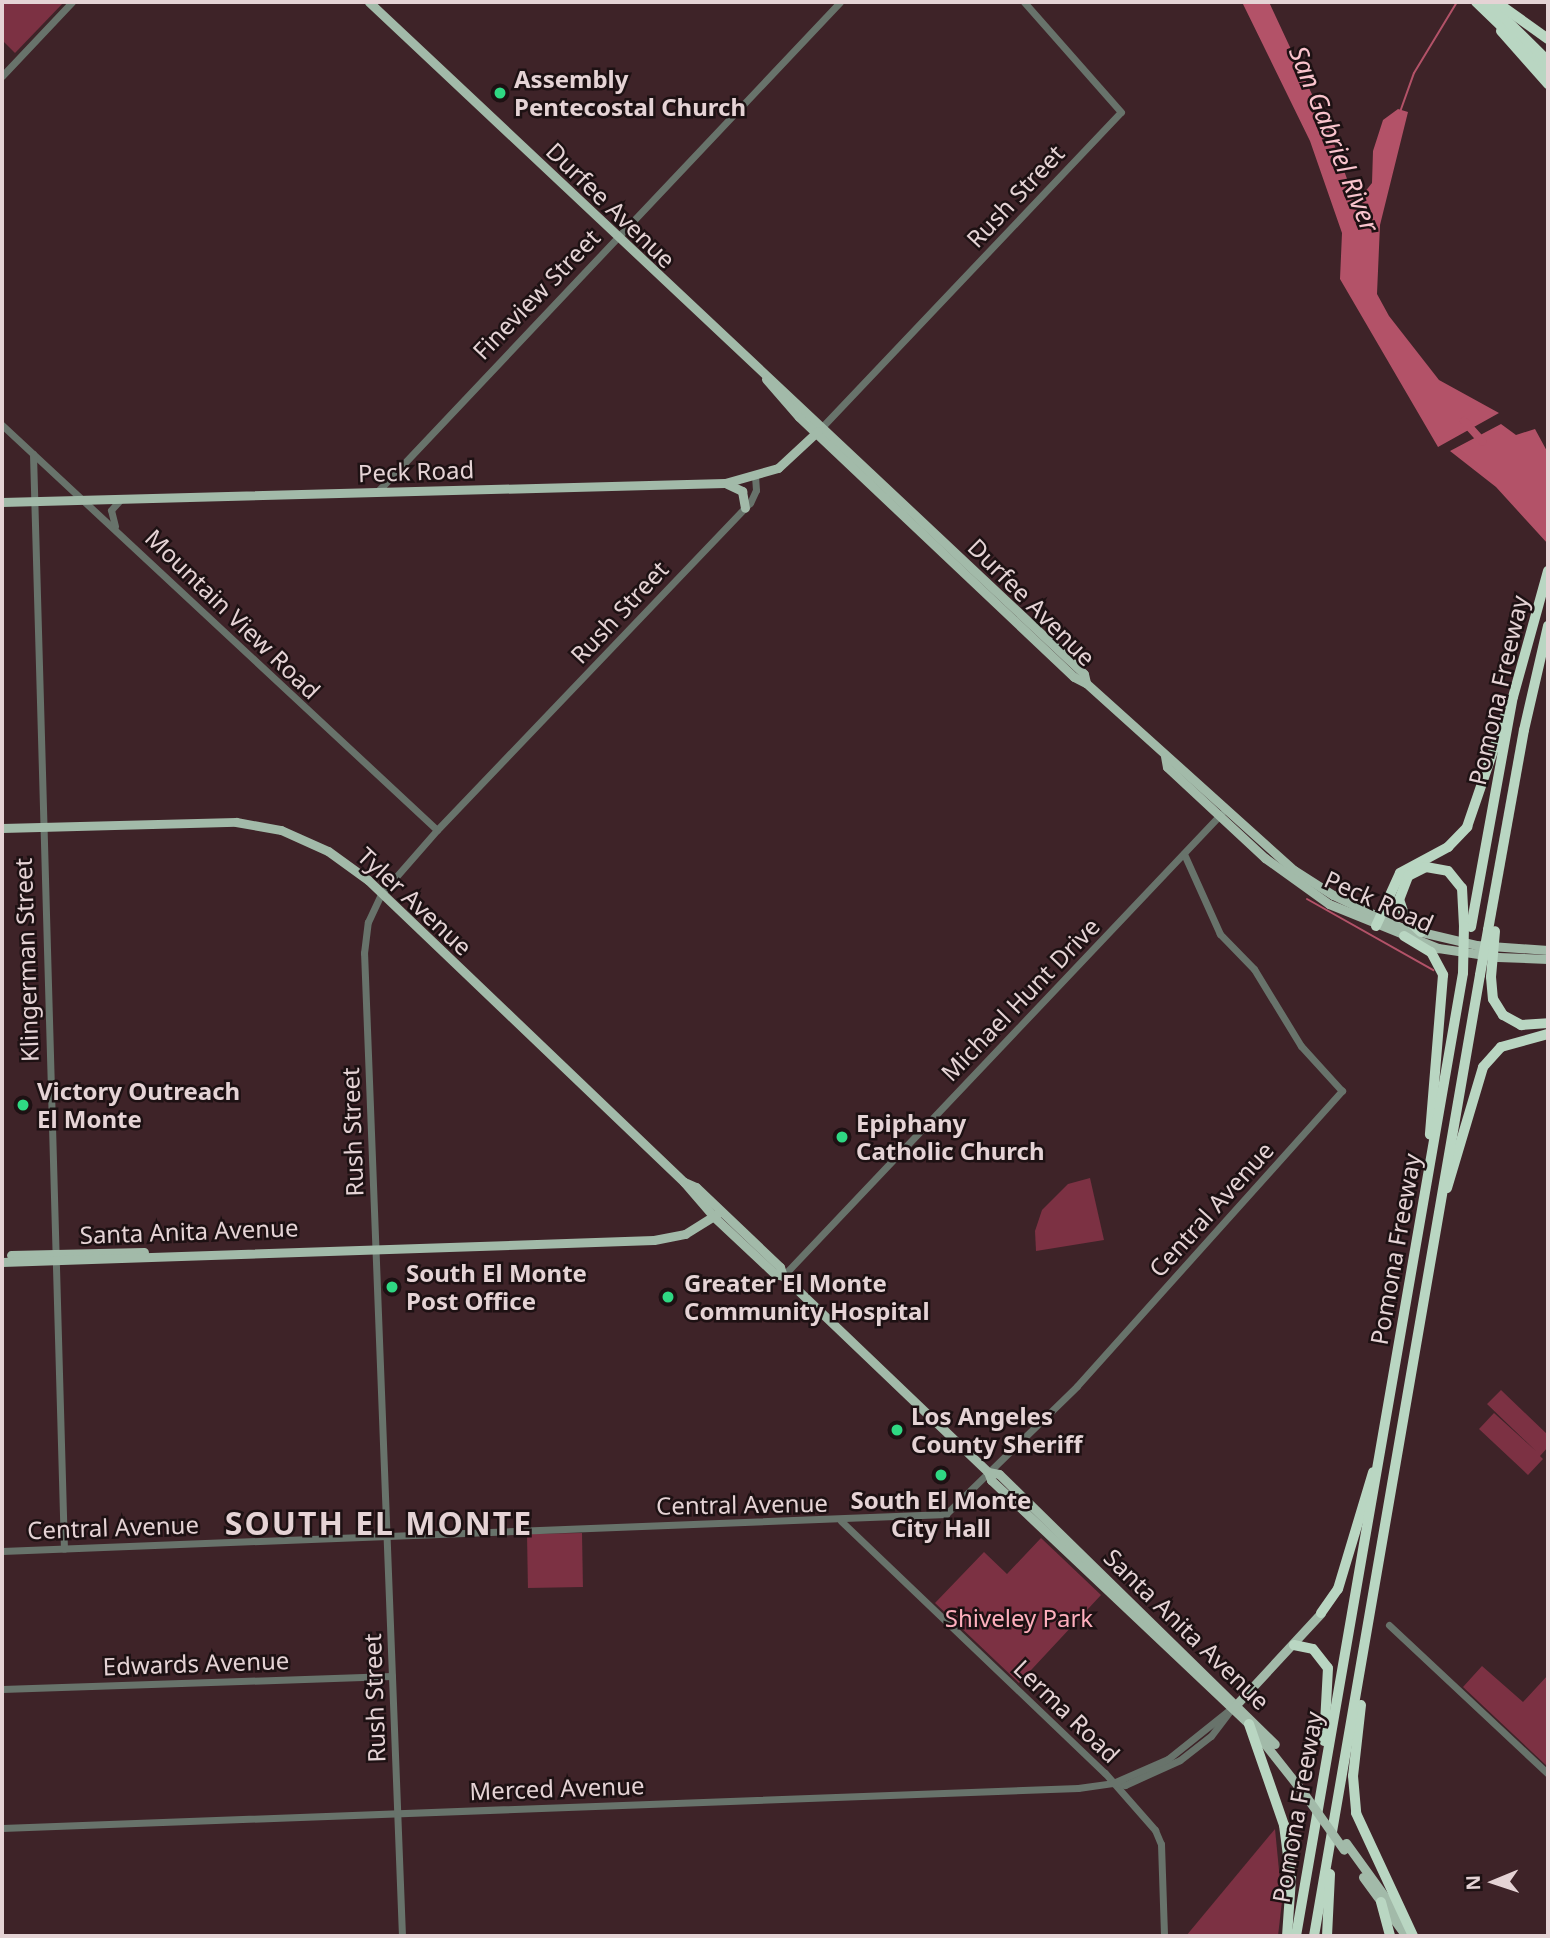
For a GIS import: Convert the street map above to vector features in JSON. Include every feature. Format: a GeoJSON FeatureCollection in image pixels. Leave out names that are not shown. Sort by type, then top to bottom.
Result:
{"type":"FeatureCollection","features":[{"type":"Feature","properties":{"kind":"highway"},"geometry":{"type":"LineString","coordinates":[[1488,5],[1548,39]]}},
{"type":"Feature","properties":{"kind":"highway"},"geometry":{"type":"LineString","coordinates":[[1488,5],[1548,53]]}},
{"type":"Feature","properties":{"kind":"highway"},"geometry":{"type":"LineString","coordinates":[[1488,5],[1548,63]]}},
{"type":"Feature","properties":{"kind":"highway"},"geometry":{"type":"LineString","coordinates":[[1488,5],[1548,71]]}},
{"type":"Feature","properties":{"kind":"highway"},"geometry":{"type":"LineString","coordinates":[[1488,5],[1506,39],[1548,84]]}},
{"type":"Feature","properties":{"kind":"highway","name":"Pomona Freeway"},"geometry":{"type":"LineString","coordinates":[[1296,1936],[1463,973],[1468,927],[1513,697],[1548,571]]}},
{"type":"Feature","properties":{"kind":"highway","name":"Pomona Freeway"},"geometry":{"type":"LineString","coordinates":[[1314,1936],[1442,1198],[1492,930],[1501,848],[1548,626]]}},
{"type":"Feature","properties":{"kind":"highway"},"geometry":{"type":"LineString","coordinates":[[1377,922],[1395,879],[1405,867],[1448,847],[1467,827],[1500,722],[1513,697]]}},
{"type":"Feature","properties":{"kind":"highway"},"geometry":{"type":"LineString","coordinates":[[1421,932],[1405,917],[1399,900],[1408,876],[1426,867],[1448,871],[1462,887],[1468,927]]}},
{"type":"Feature","properties":{"kind":"highway"},"geometry":{"type":"LineString","coordinates":[[1404,936],[1431,952],[1443,975],[1424,1201]]}},
{"type":"Feature","properties":{"kind":"highway"},"geometry":{"type":"LineString","coordinates":[[1482,981],[1503,1015],[1521,1025],[1548,1023]]}},
{"type":"Feature","properties":{"kind":"highway"},"geometry":{"type":"LineString","coordinates":[[1442,1198],[1454,1176],[1483,1067],[1501,1047],[1548,1034]]}},
{"type":"Feature","properties":{"kind":"highway"},"geometry":{"type":"LineString","coordinates":[[1321,1613],[1338,1589],[1367,1485],[1379,1458]]}},
{"type":"Feature","properties":{"kind":"highway"},"geometry":{"type":"LineString","coordinates":[[1371,1611],[1355,1757],[1354,1803],[1364,1835],[1413,1936]]}},
{"type":"Feature","properties":{"kind":"highway"},"geometry":{"type":"LineString","coordinates":[[1294,1645],[1313,1648],[1328,1668],[1320,1803]]}},
{"type":"Feature","properties":{"kind":"highway"},"geometry":{"type":"LineString","coordinates":[[1249,1724],[1284,1825],[1290,1879],[1287,1936]]}},
{"type":"Feature","properties":{"kind":"highway"},"geometry":{"type":"LineString","coordinates":[[1327,1936],[1335,1817]]}},
{"type":"Feature","properties":{"kind":"highway"},"geometry":{"type":"LineString","coordinates":[[1381,1902],[1390,1936]]}},
{"type":"Feature","properties":{"kind":"main road","name":"Durfee Avenue"},"geometry":{"type":"LineString","coordinates":[[369,2],[766,379],[1074,677],[1086,682],[1165,756],[1167,767],[1222,813]]}},
{"type":"Feature","properties":{"kind":"main road","name":"Peck Road"},"geometry":{"type":"LineString","coordinates":[[2,502],[725,483],[755,477],[787,462],[819,430]]}},
{"type":"Feature","properties":{"kind":"main road"},"geometry":{"type":"LineString","coordinates":[[725,483],[742,491],[745,508]]}},
{"type":"Feature","properties":{"kind":"main road","name":"Peck Road"},"geometry":{"type":"LineString","coordinates":[[1222,813],[1299,874],[1404,936],[1474,955],[1548,959]]}},
{"type":"Feature","properties":{"kind":"main road","name":"Tyler Avenue"},"geometry":{"type":"LineString","coordinates":[[2,828],[213,822],[268,826],[328,850],[381,894],[717,1214]]}},
{"type":"Feature","properties":{"kind":"main road","name":"Peck Road"},"geometry":{"type":"LineString","coordinates":[[1377,922],[1476,945],[1548,950]]}},
{"type":"Feature","properties":{"kind":"main road","name":"Santa Anita Avenue"},"geometry":{"type":"LineString","coordinates":[[2,1256],[53,1257],[654,1240],[685,1234],[717,1214],[775,1274],[783,1276],[988,1472],[991,1480],[1265,1731],[1345,1846],[1413,1936]]}},
{"type":"Feature","properties":{"kind":"main road","name":"Santa Anita Avenue"},"geometry":{"type":"LineString","coordinates":[[2,1262],[53,1257]]}},
{"type":"Feature","properties":{"kind":"main road"},"geometry":{"type":"LineString","coordinates":[[1235,1706],[1321,1613]]}},
{"type":"Feature","properties":{"kind":"main road","name":"Santa Anita Avenue"},"geometry":{"type":"LineString","coordinates":[[1235,1706],[1306,1791]]}},
{"type":"Feature","properties":{"kind":"main road","name":"Santa Anita Avenue"},"geometry":{"type":"LineString","coordinates":[[1345,1846],[1406,1936]]}},
{"type":"Feature","properties":{"kind":"street"},"geometry":{"type":"LineString","coordinates":[[2,76],[72,2]]}},
{"type":"Feature","properties":{"kind":"street","name":"Fineview Street"},"geometry":{"type":"LineString","coordinates":[[377,492],[840,2]]}},
{"type":"Feature","properties":{"kind":"street","name":"Rush Street"},"geometry":{"type":"LineString","coordinates":[[819,430],[1121,112],[1024,2]]}},
{"type":"Feature","properties":{"kind":"street","name":"Mountain View Road"},"geometry":{"type":"LineString","coordinates":[[2,425],[437,830]]}},
{"type":"Feature","properties":{"kind":"street","name":"Klingerman Street"},"geometry":{"type":"LineString","coordinates":[[33,454],[31,501],[64,1549]]}},
{"type":"Feature","properties":{"kind":"street","name":"Rush Street"},"geometry":{"type":"LineString","coordinates":[[402,1936],[365,953],[368,922],[381,894],[437,830],[745,508],[756,491],[755,477]]}},
{"type":"Feature","properties":{"kind":"street"},"geometry":{"type":"LineString","coordinates":[[119,533],[110,514],[121,499]]}},
{"type":"Feature","properties":{"kind":"street","name":"Michael Hunt Drive"},"geometry":{"type":"LineString","coordinates":[[783,1276],[1222,813]]}},
{"type":"Feature","properties":{"kind":"street","name":"Central Avenue"},"geometry":{"type":"LineString","coordinates":[[2,1551],[939,1517],[1101,1360],[1342,1091],[1301,1046],[1254,969],[1220,934],[1184,854]]}},
{"type":"Feature","properties":{"kind":"street","name":"Lerma Road"},"geometry":{"type":"LineString","coordinates":[[840,1520],[1112,1783],[1159,1837],[1164,1936]]}},
{"type":"Feature","properties":{"kind":"street"},"geometry":{"type":"LineString","coordinates":[[1389,1625],[1548,1774]]}},
{"type":"Feature","properties":{"kind":"street","name":"Edwards Avenue"},"geometry":{"type":"LineString","coordinates":[[2,1689],[392,1676]]}},
{"type":"Feature","properties":{"kind":"street","name":"Merced Avenue"},"geometry":{"type":"LineString","coordinates":[[2,1828],[933,1794],[1112,1783],[1125,1785],[1166,1768],[1235,1706]]}},
{"type":"Feature","properties":{"kind":"green space"},"geometry":{"type":"Polygon","coordinates":[[[2,2],[64,2],[15,53],[2,40],[2,2]]]}},
{"type":"Feature","properties":{"kind":"green space"},"geometry":{"type":"Polygon","coordinates":[[[1090,1178],[1104,1240],[1036,1251],[1035,1231],[1042,1210],[1068,1184],[1090,1178]]]}},
{"type":"Feature","properties":{"kind":"green space"},"geometry":{"type":"Polygon","coordinates":[[[1501,1390],[1548,1435],[1548,1447],[1540,1456],[1543,1459],[1528,1475],[1479,1429],[1494,1413],[1536,1451],[1487,1404],[1501,1390]]]}},
{"type":"Feature","properties":{"kind":"green space"},"geometry":{"type":"Polygon","coordinates":[[[582,1533],[583,1587],[528,1588],[527,1534],[582,1533]]]}},
{"type":"Feature","properties":{"kind":"green space","name":"Shiveley Park"},"geometry":{"type":"Polygon","coordinates":[[[1041,1538],[1101,1595],[1019,1683],[935,1603],[984,1552],[1007,1574],[1041,1538]]]}},
{"type":"Feature","properties":{"kind":"green space"},"geometry":{"type":"Polygon","coordinates":[[[1482,1666],[1523,1702],[1548,1675],[1548,1767],[1463,1687],[1482,1666]]]}},
{"type":"Feature","properties":{"kind":"green space"},"geometry":{"type":"Polygon","coordinates":[[[1275,1829],[1282,1901],[1278,1936],[1186,1936],[1275,1829]]]}},
{"type":"Feature","properties":{"kind":"shaded area"},"geometry":{"type":"Polygon","coordinates":[[[1242,2],[1269,2],[1330,133],[1356,203],[1372,183],[1373,151],[1383,120],[1398,109],[1408,112],[1380,225],[1377,294],[1389,316],[1439,380],[1499,413],[1438,447],[1340,279],[1342,233],[1310,141],[1242,2]]]}},
{"type":"Feature","properties":{"kind":"shaded area"},"geometry":{"type":"Polygon","coordinates":[[[1501,424],[1516,435],[1535,429],[1548,453],[1548,544],[1496,487],[1450,451],[1501,424]]]}},
{"type":"Feature","properties":{"kind":"waterway"},"geometry":{"type":"LineString","coordinates":[[1400,112],[1414,73],[1457,2]]}},
{"type":"Feature","properties":{"kind":"waterway","name":"San Gabriel River"},"geometry":{"type":"LineString","coordinates":[[1464,421],[1483,442]]}},
{"type":"Feature","properties":{"kind":"waterway"},"geometry":{"type":"LineString","coordinates":[[1307,899],[1433,970]]}},
{"type":"Feature","properties":{"kind":"place","name":"Assembly Pentecostal Church"},"geometry":{"type":"Point","coordinates":[500,93]}},
{"type":"Feature","properties":{"kind":"place","name":"Victory Outreach El Monte"},"geometry":{"type":"Point","coordinates":[23,1105]}},
{"type":"Feature","properties":{"kind":"place","name":"Epiphany Catholic Church"},"geometry":{"type":"Point","coordinates":[842,1137]}},
{"type":"Feature","properties":{"kind":"place","name":"South El Monte Post Office"},"geometry":{"type":"Point","coordinates":[392,1287]}},
{"type":"Feature","properties":{"kind":"place","name":"Greater El Monte Community Hospital"},"geometry":{"type":"Point","coordinates":[668,1297]}},
{"type":"Feature","properties":{"kind":"place","name":"Los Angeles County Sheriff"},"geometry":{"type":"Point","coordinates":[897,1430]}},
{"type":"Feature","properties":{"kind":"place","name":"South El Monte City Hall"},"geometry":{"type":"Point","coordinates":[941,1475]}},
{"type":"Feature","properties":{"kind":"district","name":"SOUTH EL MONTE"},"geometry":{"type":"Point","coordinates":[379,1523]}}]}
